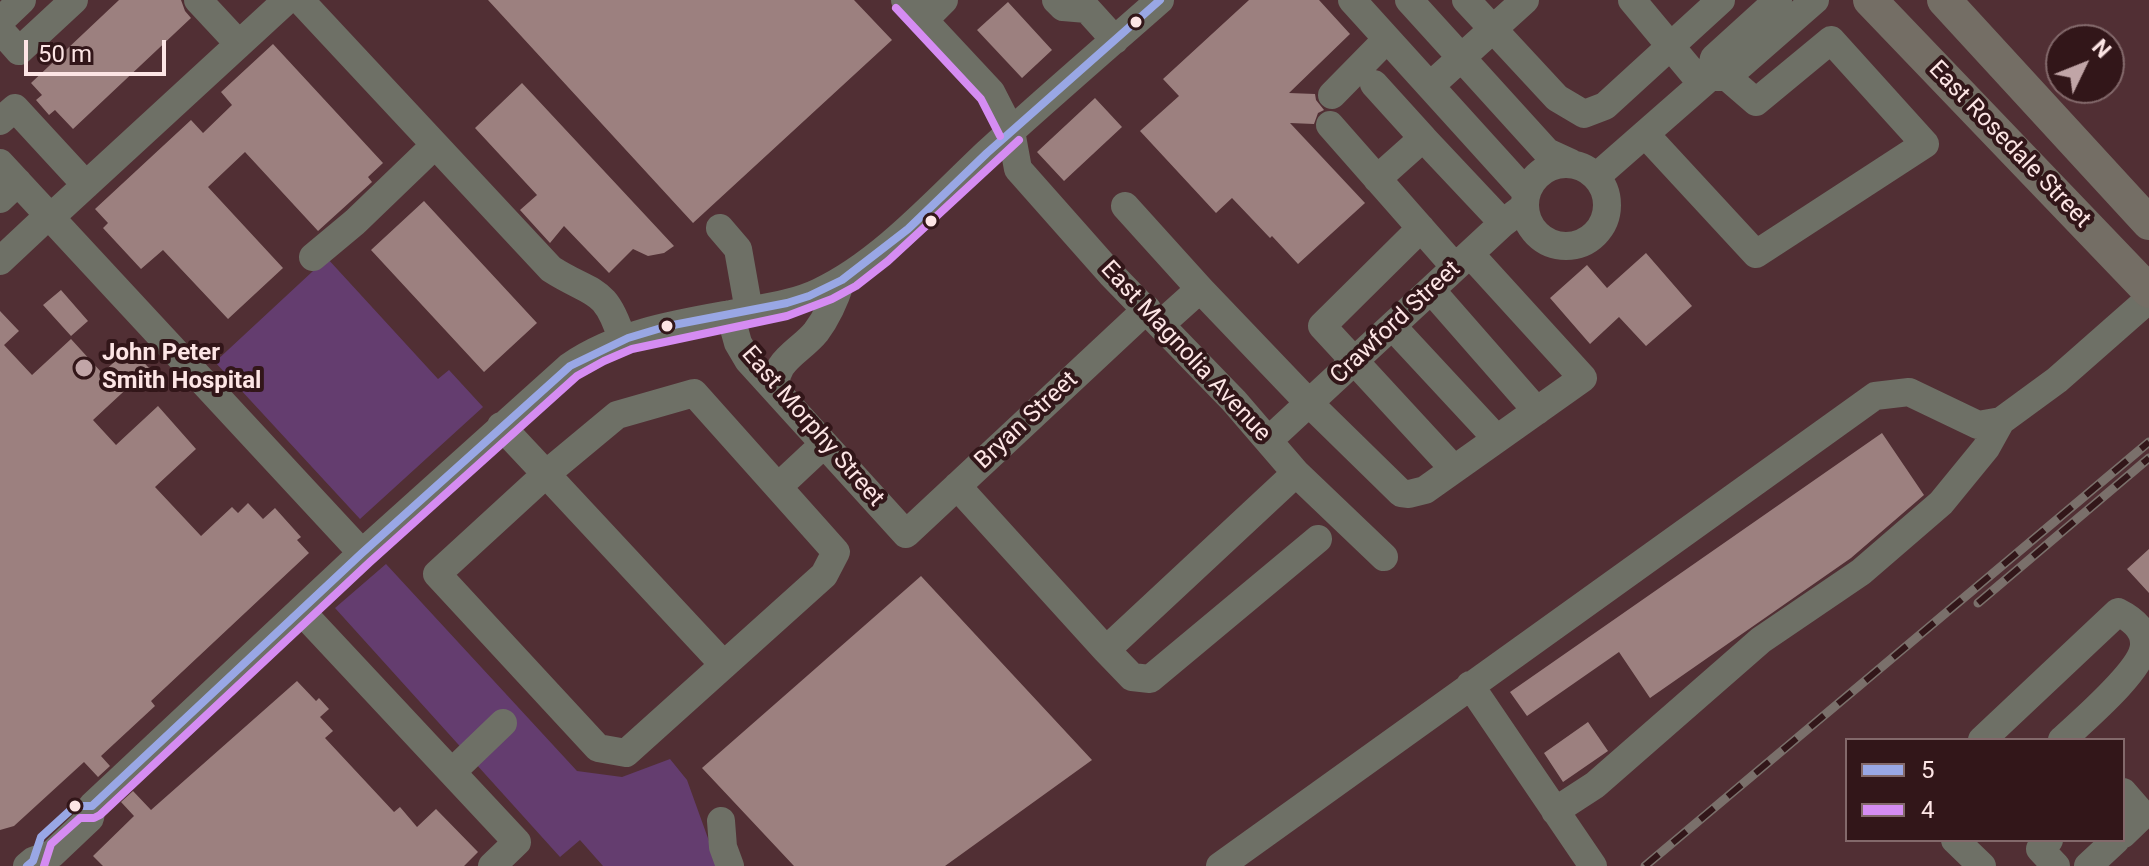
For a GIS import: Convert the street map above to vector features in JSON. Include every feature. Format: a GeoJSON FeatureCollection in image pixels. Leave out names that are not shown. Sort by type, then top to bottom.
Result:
{"type":"FeatureCollection","features":[{"type":"Feature","properties":{"kind":"main road","name":"East Rosedale Street"},"geometry":{"type":"LineString","coordinates":[[1870,0],[2149,291]]}},
{"type":"Feature","properties":{"kind":"main road","name":"East Rosedale Street"},"geometry":{"type":"LineString","coordinates":[[1944,0],[2149,223]]}},
{"type":"Feature","properties":{"kind":"street"},"geometry":{"type":"LineString","coordinates":[[0,21],[22,0]]}},
{"type":"Feature","properties":{"kind":"street"},"geometry":{"type":"LineString","coordinates":[[0,30],[19,51],[74,0]]}},
{"type":"Feature","properties":{"kind":"street"},"geometry":{"type":"LineString","coordinates":[[198,0],[239,44]]}},
{"type":"Feature","properties":{"kind":"street"},"geometry":{"type":"LineString","coordinates":[[0,261],[287,0]]}},
{"type":"Feature","properties":{"kind":"street"},"geometry":{"type":"LineString","coordinates":[[300,0],[551,269],[593,290],[605,300],[615,316],[622,339]]}},
{"type":"Feature","properties":{"kind":"street"},"geometry":{"type":"LineString","coordinates":[[914,10],[944,0]]}},
{"type":"Feature","properties":{"kind":"street"},"geometry":{"type":"LineString","coordinates":[[1056,0],[1063,7],[1087,9],[1115,40]]}},
{"type":"Feature","properties":{"kind":"street"},"geometry":{"type":"LineString","coordinates":[[30,864],[41,837],[75,806],[92,806],[362,553],[570,366],[594,350],[622,339],[817,293],[841,281],[917,219],[1011,131],[1160,0]]}},
{"type":"Feature","properties":{"kind":"street"},"geometry":{"type":"LineString","coordinates":[[1352,0],[1430,86],[1535,232],[1557,245],[1583,243],[1603,225],[1608,200],[1597,176],[1547,152],[1409,0]]}},
{"type":"Feature","properties":{"kind":"street"},"geometry":{"type":"LineString","coordinates":[[1466,0],[1557,98],[1584,114],[1605,106],[1721,0]]}},
{"type":"Feature","properties":{"kind":"street"},"geometry":{"type":"LineString","coordinates":[[1430,86],[1525,0]]}},
{"type":"Feature","properties":{"kind":"street"},"geometry":{"type":"LineString","coordinates":[[1713,80],[1714,58],[1778,0]]}},
{"type":"Feature","properties":{"kind":"street"},"geometry":{"type":"LineString","coordinates":[[1597,176],[1645,134],[1815,0]]}},
{"type":"Feature","properties":{"kind":"street"},"geometry":{"type":"LineString","coordinates":[[1636,1],[1671,47],[1713,80],[1756,102],[1831,40],[1925,144],[1756,254],[1645,134]]}},
{"type":"Feature","properties":{"kind":"street","name":"East Magnolia Avenue"},"geometry":{"type":"LineString","coordinates":[[914,10],[991,92],[1011,131],[1018,169],[1296,473],[1384,557]]}},
{"type":"Feature","properties":{"kind":"street"},"geometry":{"type":"LineString","coordinates":[[1332,95],[1387,39]]}},
{"type":"Feature","properties":{"kind":"street"},"geometry":{"type":"LineString","coordinates":[[1374,84],[1423,138],[1518,208]]}},
{"type":"Feature","properties":{"kind":"street"},"geometry":{"type":"LineString","coordinates":[[0,121],[15,108],[86,185]]}},
{"type":"Feature","properties":{"kind":"street"},"geometry":{"type":"LineString","coordinates":[[1125,206],[1309,403],[1401,493],[1425,490],[1583,378],[1463,261],[1421,228],[1330,125]]}},
{"type":"Feature","properties":{"kind":"street"},"geometry":{"type":"LineString","coordinates":[[1377,179],[1423,138]]}},
{"type":"Feature","properties":{"kind":"street"},"geometry":{"type":"LineString","coordinates":[[313,257],[355,222],[435,145]]}},
{"type":"Feature","properties":{"kind":"street"},"geometry":{"type":"LineString","coordinates":[[1518,208],[1543,169],[1571,163]]}},
{"type":"Feature","properties":{"kind":"street"},"geometry":{"type":"LineString","coordinates":[[6,182],[49,217],[362,553]]}},
{"type":"Feature","properties":{"kind":"street","name":"Crawford Street"},"geometry":{"type":"LineString","coordinates":[[1269,440],[1518,208]]}},
{"type":"Feature","properties":{"kind":"street","name":"East Morphy Street"},"geometry":{"type":"LineString","coordinates":[[720,228],[738,249],[738,343],[748,360],[906,534]]}},
{"type":"Feature","properties":{"kind":"street"},"geometry":{"type":"LineString","coordinates":[[1421,228],[1322,326],[1454,469]]}},
{"type":"Feature","properties":{"kind":"street"},"geometry":{"type":"LineString","coordinates":[[777,392],[777,372],[814,334],[832,307],[841,281]]}},
{"type":"Feature","properties":{"kind":"street","name":"Bryan Street"},"geometry":{"type":"LineString","coordinates":[[906,534],[957,486],[1154,317],[1200,289]]}},
{"type":"Feature","properties":{"kind":"street"},"geometry":{"type":"LineString","coordinates":[[1431,290],[1537,411]]}},
{"type":"Feature","properties":{"kind":"street"},"geometry":{"type":"LineString","coordinates":[[1555,811],[1595,785],[1761,640],[1861,572],[1941,503],[1986,448],[2001,421],[2057,380],[2149,299]]}},
{"type":"Feature","properties":{"kind":"street"},"geometry":{"type":"LineString","coordinates":[[1392,326],[1497,439]]}},
{"type":"Feature","properties":{"kind":"street"},"geometry":{"type":"LineString","coordinates":[[1220,866],[1875,396],[1909,392],[1978,425],[2001,421]]}},
{"type":"Feature","properties":{"kind":"street"},"geometry":{"type":"LineString","coordinates":[[694,393],[778,487],[836,552],[824,575],[626,753],[598,748],[437,574],[546,474],[617,415],[694,393]]}},
{"type":"Feature","properties":{"kind":"street"},"geometry":{"type":"LineString","coordinates":[[501,426],[724,665]]}},
{"type":"Feature","properties":{"kind":"street"},"geometry":{"type":"LineString","coordinates":[[778,487],[824,444]]}},
{"type":"Feature","properties":{"kind":"street"},"geometry":{"type":"LineString","coordinates":[[1106,650],[1296,473]]}},
{"type":"Feature","properties":{"kind":"street"},"geometry":{"type":"LineString","coordinates":[[957,486],[1132,677],[1150,679],[1318,539]]}},
{"type":"Feature","properties":{"kind":"street"},"geometry":{"type":"LineString","coordinates":[[301,611],[517,842],[492,866]]}},
{"type":"Feature","properties":{"kind":"street"},"geometry":{"type":"LineString","coordinates":[[1984,738],[2118,612],[2130,618],[2139,628],[2144,644],[2138,661],[2069,738]]}},
{"type":"Feature","properties":{"kind":"street"},"geometry":{"type":"LineString","coordinates":[[1470,685],[1593,866]]}},
{"type":"Feature","properties":{"kind":"street"},"geometry":{"type":"LineString","coordinates":[[452,772],[503,723]]}},
{"type":"Feature","properties":{"kind":"street"},"geometry":{"type":"LineString","coordinates":[[2125,794],[2143,815],[2125,832]]}},
{"type":"Feature","properties":{"kind":"street"},"geometry":{"type":"LineString","coordinates":[[721,821],[723,847],[730,866]]}},
{"type":"Feature","properties":{"kind":"street"},"geometry":{"type":"LineString","coordinates":[[1958,842],[1982,866]]}},
{"type":"Feature","properties":{"kind":"street"},"geometry":{"type":"LineString","coordinates":[[2047,842],[2040,849],[2056,866]]}},
{"type":"Feature","properties":{"kind":"street"},"geometry":{"type":"LineString","coordinates":[[2088,866],[2114,842]]}},
{"type":"Feature","properties":{"kind":"shaded area"},"geometry":{"type":"Polygon","coordinates":[[[327,258],[438,379],[449,370],[483,407],[360,519],[215,362],[327,258]]]}},
{"type":"Feature","properties":{"kind":"shaded area"},"geometry":{"type":"Polygon","coordinates":[[[386,564],[577,771],[622,777],[670,759],[687,780],[718,866],[603,866],[580,840],[560,857],[335,608],[386,564]]]}},
{"type":"Feature","properties":{"kind":"building"},"geometry":{"type":"Polygon","coordinates":[[[119,0],[181,0],[191,18],[73,129],[55,110],[49,115],[36,100],[42,95],[31,83],[119,0]]]}},
{"type":"Feature","properties":{"kind":"building"},"geometry":{"type":"Polygon","coordinates":[[[488,0],[854,0],[892,40],[693,223],[488,0]]]}},
{"type":"Feature","properties":{"kind":"building"},"geometry":{"type":"Polygon","coordinates":[[[1249,0],[1319,0],[1350,34],[1289,93],[1315,94],[1324,110],[1318,113],[1314,124],[1290,123],[1365,203],[1298,264],[1232,198],[1216,213],[1140,131],[1179,96],[1163,79],[1249,0]]]}},
{"type":"Feature","properties":{"kind":"building"},"geometry":{"type":"Polygon","coordinates":[[[1008,2],[1052,50],[1022,78],[977,30],[1008,2]]]}},
{"type":"Feature","properties":{"kind":"building"},"geometry":{"type":"Polygon","coordinates":[[[273,44],[383,163],[368,177],[372,182],[318,231],[245,152],[208,187],[283,268],[228,319],[163,250],[141,269],[103,228],[108,223],[95,209],[191,120],[203,133],[232,105],[221,92],[273,44]]]}},
{"type":"Feature","properties":{"kind":"building"},"geometry":{"type":"Polygon","coordinates":[[[522,83],[674,246],[664,253],[648,256],[633,249],[609,273],[564,226],[550,243],[520,210],[537,195],[475,128],[522,83]]]}},
{"type":"Feature","properties":{"kind":"building"},"geometry":{"type":"Polygon","coordinates":[[[1095,98],[1122,127],[1064,181],[1037,152],[1095,98]]]}},
{"type":"Feature","properties":{"kind":"building"},"geometry":{"type":"Polygon","coordinates":[[[424,201],[537,323],[484,372],[371,250],[424,201]]]}},
{"type":"Feature","properties":{"kind":"building"},"geometry":{"type":"Polygon","coordinates":[[[1646,253],[1692,306],[1646,346],[1619,317],[1590,344],[1550,298],[1587,265],[1607,288],[1646,253]]]}},
{"type":"Feature","properties":{"kind":"building"},"geometry":{"type":"Polygon","coordinates":[[[61,290],[88,321],[71,336],[43,305],[61,290]]]}},
{"type":"Feature","properties":{"kind":"building"},"geometry":{"type":"Polygon","coordinates":[[[0,311],[19,331],[4,345],[32,375],[71,339],[102,373],[130,348],[149,368],[93,420],[116,445],[158,406],[196,449],[155,487],[201,536],[232,507],[238,513],[248,503],[263,519],[275,508],[301,537],[297,540],[309,553],[151,701],[155,706],[101,756],[110,766],[98,777],[84,762],[14,826],[0,830],[0,311]]]}},
{"type":"Feature","properties":{"kind":"building"},"geometry":{"type":"Polygon","coordinates":[[[1882,433],[1924,495],[1851,558],[1650,698],[1619,652],[1527,716],[1510,692],[1882,433]]]}},
{"type":"Feature","properties":{"kind":"building"},"geometry":{"type":"Polygon","coordinates":[[[2149,549],[2149,593],[2127,569],[2149,549]]]}},
{"type":"Feature","properties":{"kind":"building"},"geometry":{"type":"Polygon","coordinates":[[[921,576],[1092,760],[945,866],[794,866],[702,768],[921,576]]]}},
{"type":"Feature","properties":{"kind":"building"},"geometry":{"type":"Polygon","coordinates":[[[297,681],[316,701],[319,698],[329,709],[320,717],[333,731],[325,738],[394,812],[400,807],[417,827],[436,809],[478,852],[464,866],[103,866],[93,856],[134,816],[121,802],[133,791],[151,810],[297,681]]]}},
{"type":"Feature","properties":{"kind":"building"},"geometry":{"type":"Polygon","coordinates":[[[1588,722],[1608,751],[1563,782],[1544,753],[1588,722]]]}},
{"type":"Feature","properties":{"kind":"railway"},"geometry":{"type":"LineString","coordinates":[[1645,866],[2149,442]]}},
{"type":"Feature","properties":{"kind":"railway"},"geometry":{"type":"LineString","coordinates":[[1978,603],[2149,458]]}},
{"type":"Feature","properties":{"kind":"transit line","name":"5"},"geometry":{"type":"LineString","coordinates":[[27,866],[33,861],[41,837],[75,806],[92,806],[362,553],[570,366],[628,338],[668,326],[787,303],[842,280],[908,229],[987,153],[1160,0]]}},
{"type":"Feature","properties":{"kind":"transit line","name":"4"},"geometry":{"type":"LineString","coordinates":[[896,8],[981,99],[1000,136]]}},
{"type":"Feature","properties":{"kind":"transit line","name":"4"},"geometry":{"type":"LineString","coordinates":[[44,866],[51,844],[80,818],[100,815],[370,562],[577,376],[632,349],[787,316],[832,299],[856,286],[888,261],[1019,140]]}},
{"type":"Feature","properties":{"kind":"place","name":"John Peter Smith Hospital"},"geometry":{"type":"Point","coordinates":[84,368]}}]}
